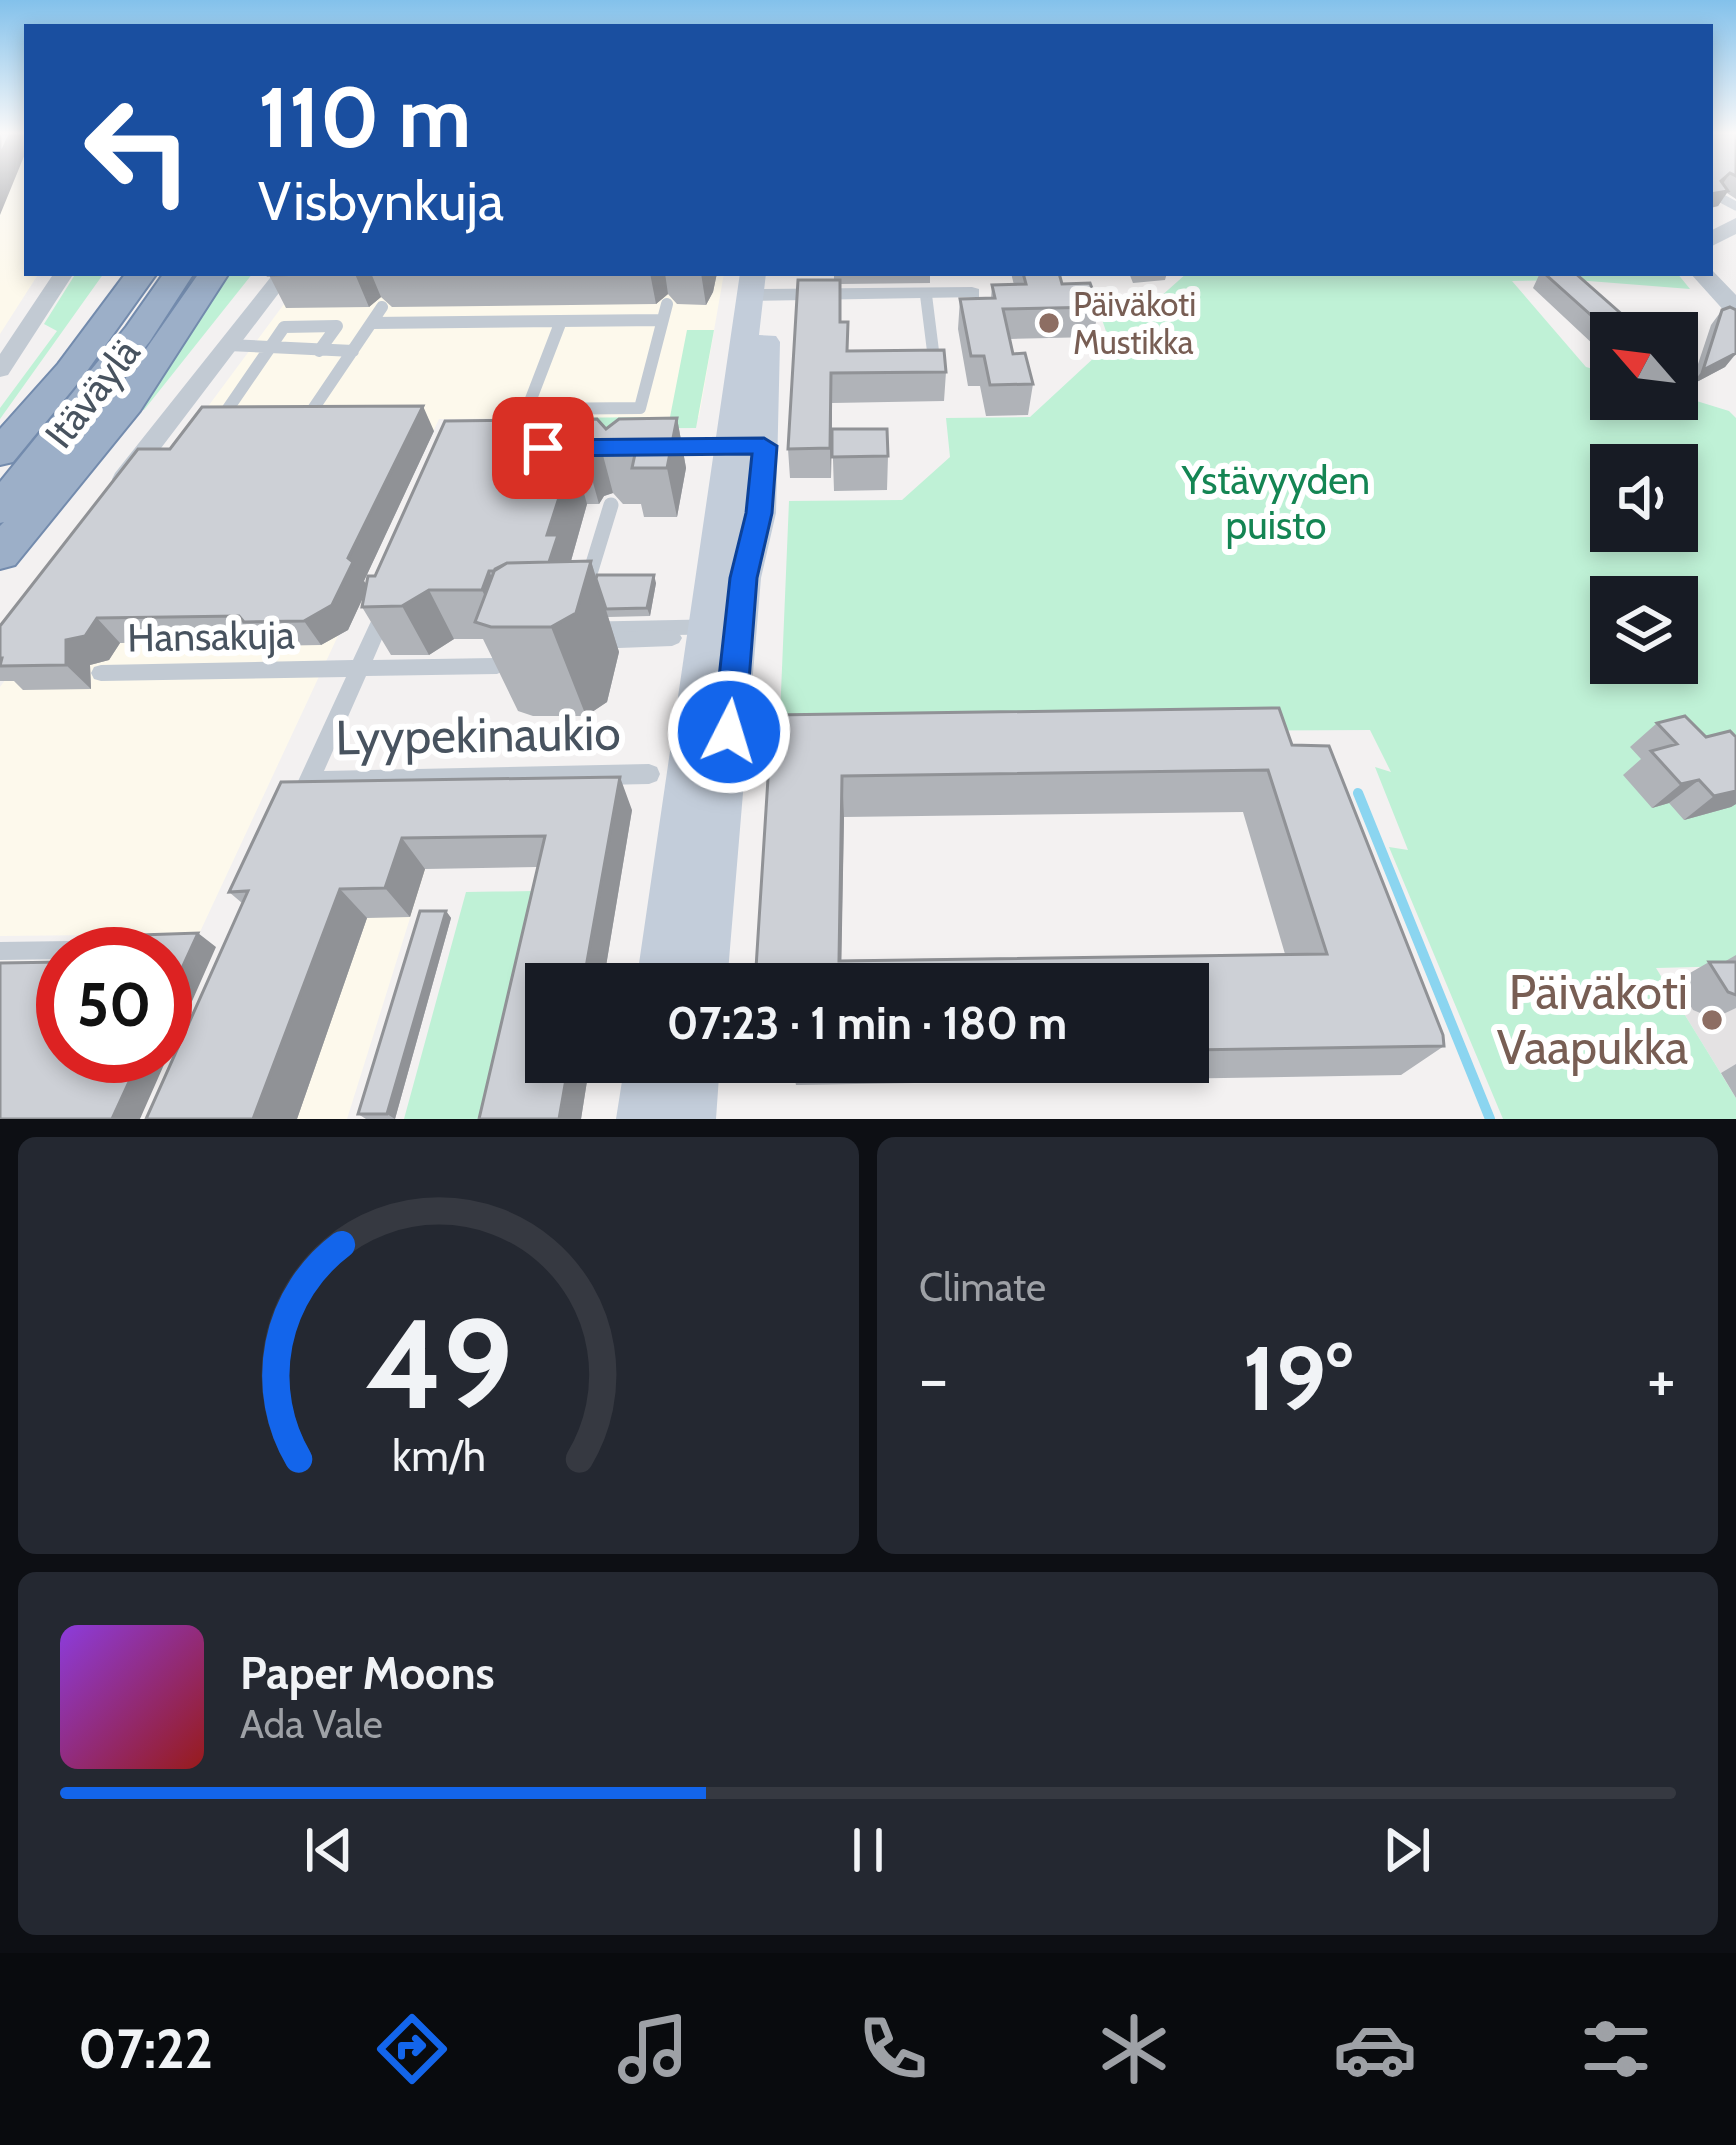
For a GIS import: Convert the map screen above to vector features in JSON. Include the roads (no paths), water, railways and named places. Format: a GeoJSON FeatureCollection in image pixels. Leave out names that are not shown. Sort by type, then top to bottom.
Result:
{"type":"FeatureCollection","features":[{"type":"Feature","properties":{"kind":"highway"},"geometry":{"type":"LineString","coordinates":[[0,434],[112,276]]}},
{"type":"Feature","properties":{"kind":"highway","name":"Itäväylä"},"geometry":{"type":"LineString","coordinates":[[0,453],[140,276]]}},
{"type":"Feature","properties":{"kind":"highway","name":"Itäväylä"},"geometry":{"type":"LineString","coordinates":[[0,509],[119,359],[177,276]]}},
{"type":"Feature","properties":{"kind":"highway"},"geometry":{"type":"LineString","coordinates":[[0,554],[127,403],[212,276]]}},
{"type":"Feature","properties":{"kind":"main road"},"geometry":{"type":"LineString","coordinates":[[665,963],[709,627],[748,446],[762,284]]}},
{"type":"Feature","properties":{"kind":"main road"},"geometry":{"type":"LineString","coordinates":[[703,963],[743,578],[759,513],[748,446]]}},
{"type":"Feature","properties":{"kind":"main road"},"geometry":{"type":"LineString","coordinates":[[644,1119],[649,1083]]}},
{"type":"Feature","properties":{"kind":"main road"},"geometry":{"type":"LineString","coordinates":[[688,1119],[691,1083]]}},
{"type":"Feature","properties":{"kind":"street"},"geometry":{"type":"LineString","coordinates":[[0,370],[62,276]]}},
{"type":"Feature","properties":{"kind":"street"},"geometry":{"type":"LineString","coordinates":[[114,492],[282,276]]}},
{"type":"Feature","properties":{"kind":"street"},"geometry":{"type":"LineString","coordinates":[[1706,279],[1736,309]]}},
{"type":"Feature","properties":{"kind":"street"},"geometry":{"type":"LineString","coordinates":[[762,284],[858,301],[972,293]]}},
{"type":"Feature","properties":{"kind":"street"},"geometry":{"type":"LineString","coordinates":[[625,447],[748,446]]}},
{"type":"Feature","properties":{"kind":"street"},"geometry":{"type":"LineString","coordinates":[[293,814],[394,592]]}},
{"type":"Feature","properties":{"kind":"street"},"geometry":{"type":"LineString","coordinates":[[558,638],[672,638]]}},
{"type":"Feature","properties":{"kind":"street","name":"Hansakuja"},"geometry":{"type":"LineString","coordinates":[[101,673],[497,666],[558,638]]}},
{"type":"Feature","properties":{"kind":"street","name":"Lyypekinaukio"},"geometry":{"type":"LineString","coordinates":[[309,781],[649,774]]}},
{"type":"Feature","properties":{"kind":"lane"},"geometry":{"type":"LineString","coordinates":[[1719,196],[1729,229]]}},
{"type":"Feature","properties":{"kind":"lane"},"geometry":{"type":"LineString","coordinates":[[926,293],[934,351]]}},
{"type":"Feature","properties":{"kind":"lane"},"geometry":{"type":"LineString","coordinates":[[527,409],[640,408],[668,304]]}},
{"type":"Feature","properties":{"kind":"lane"},"geometry":{"type":"LineString","coordinates":[[291,416],[313,416],[382,307]]}},
{"type":"Feature","properties":{"kind":"lane"},"geometry":{"type":"LineString","coordinates":[[372,323],[662,320]]}},
{"type":"Feature","properties":{"kind":"lane"},"geometry":{"type":"LineString","coordinates":[[520,425],[561,321]]}},
{"type":"Feature","properties":{"kind":"lane"},"geometry":{"type":"LineString","coordinates":[[246,416],[223,416],[284,327],[337,326],[319,351]]}},
{"type":"Feature","properties":{"kind":"lane"},"geometry":{"type":"LineString","coordinates":[[228,345],[353,351]]}},
{"type":"Feature","properties":{"kind":"lane"},"geometry":{"type":"LineString","coordinates":[[586,588],[610,504]]}},
{"type":"Feature","properties":{"kind":"lane"},"geometry":{"type":"LineString","coordinates":[[558,638],[709,627]]}},
{"type":"Feature","properties":{"kind":"lane"},"geometry":{"type":"LineString","coordinates":[[0,951],[36,950]]}},
{"type":"Feature","properties":{"kind":"waterway"},"geometry":{"type":"LineString","coordinates":[[1358,793],[1490,1119]]}},
{"type":"Feature","properties":{"kind":"place","name":"Päiväkoti Mustikka"},"geometry":{"type":"Point","coordinates":[1049,323]}},
{"type":"Feature","properties":{"kind":"place","name":"Päiväkoti Vaapukka"},"geometry":{"type":"Point","coordinates":[1712,1020]}},
{"type":"Feature","properties":{"kind":"park label","name":"Ystävyyden puisto"},"geometry":{"type":"Point","coordinates":[1276,502]}}]}
